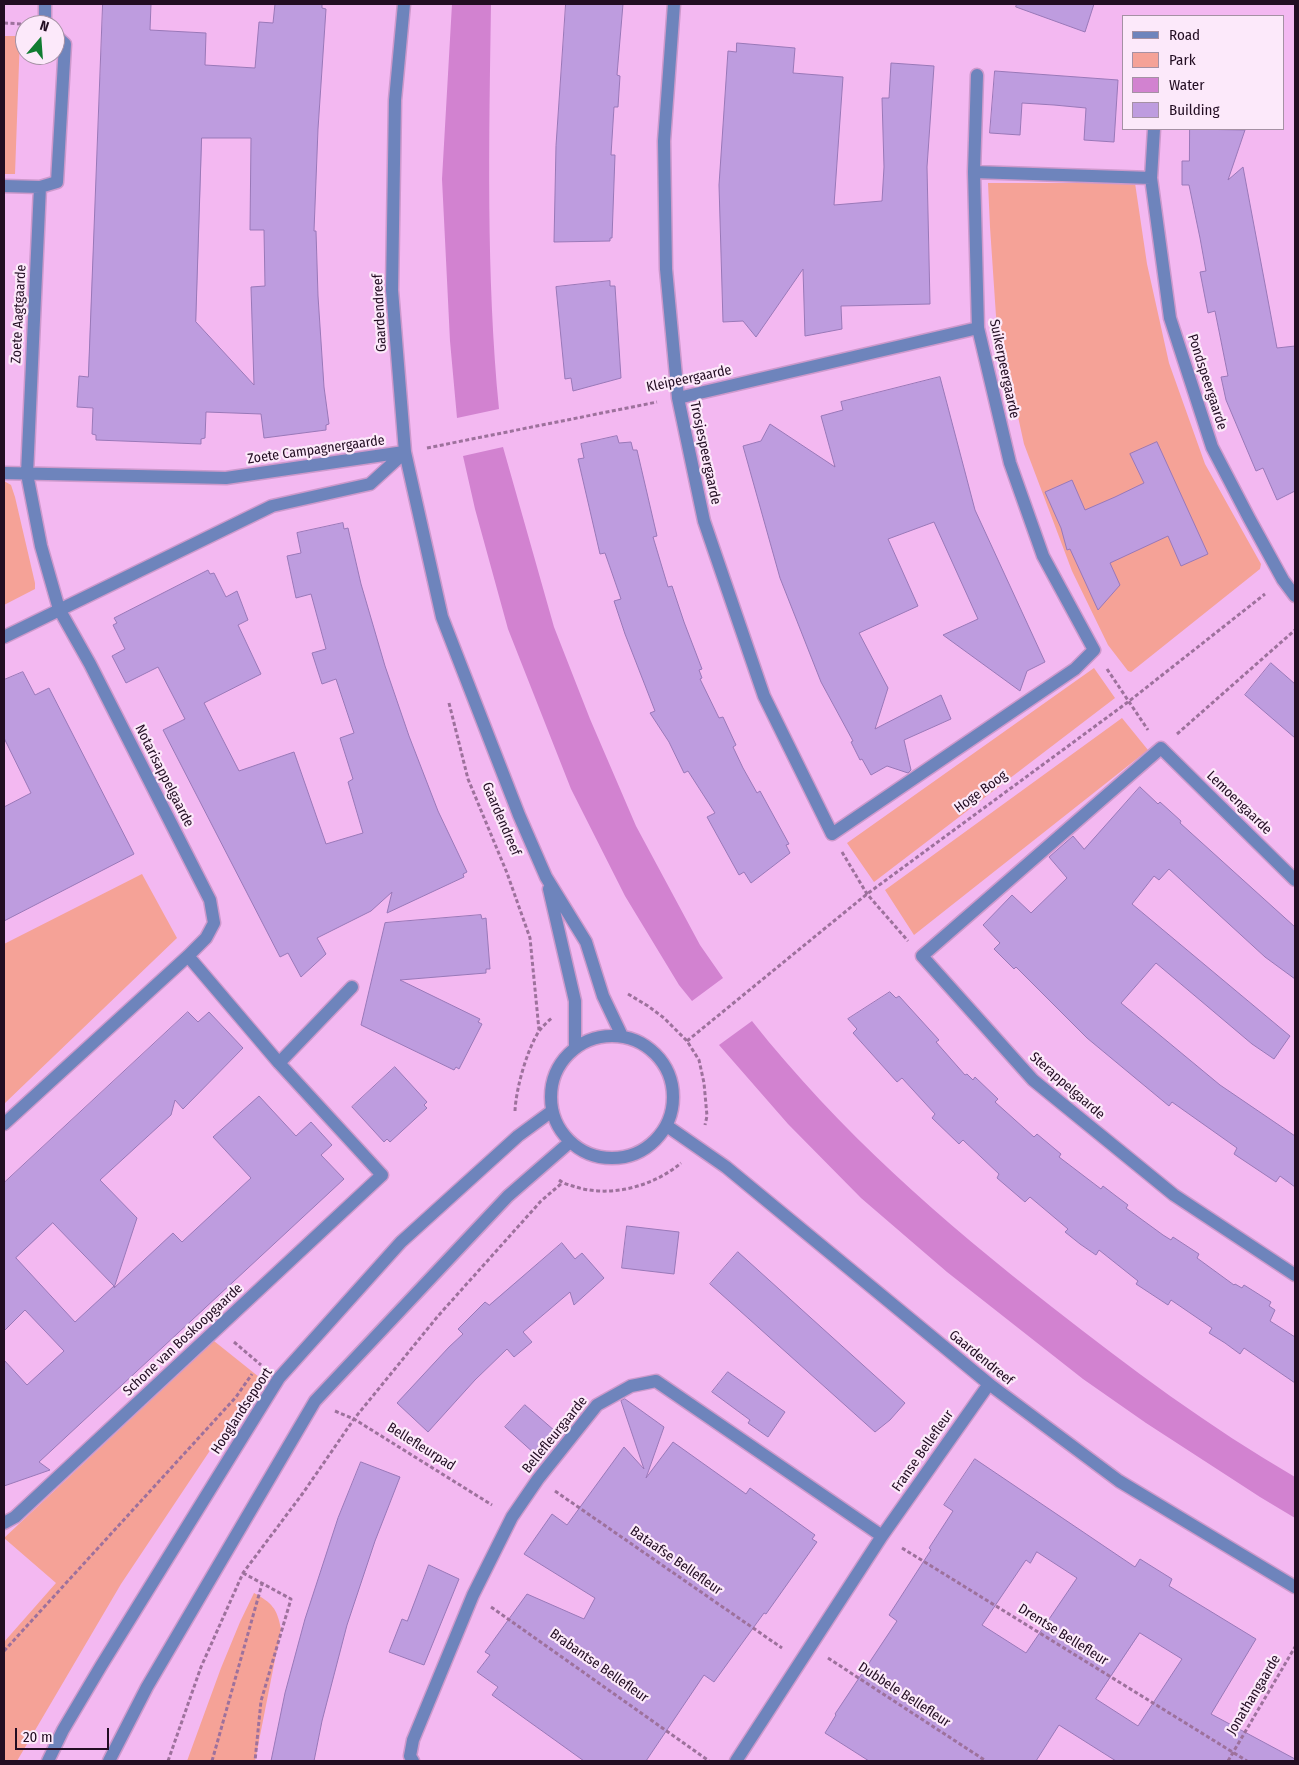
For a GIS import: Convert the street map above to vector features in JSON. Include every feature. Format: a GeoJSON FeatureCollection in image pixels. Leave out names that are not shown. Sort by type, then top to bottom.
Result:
{"type":"FeatureCollection","features":[{"type":"Feature","properties":{"kind":"street","name":"Gaardendreef"},"geometry":{"type":"LineString","coordinates":[[404,4],[395,100],[392,290],[405,452],[442,617],[519,815],[546,877],[586,942],[603,996],[622,1036]]}},
{"type":"Feature","properties":{"kind":"street","name":"Trosjespeergaarde"},"geometry":{"type":"LineString","coordinates":[[674,4],[664,141],[666,269],[678,398],[704,521],[764,696],[832,834]]}},
{"type":"Feature","properties":{"kind":"street"},"geometry":{"type":"LineString","coordinates":[[4,186],[40,187],[57,182],[64,65]]}},
{"type":"Feature","properties":{"kind":"street","name":"Suikerpeergaarde"},"geometry":{"type":"LineString","coordinates":[[977,75],[974,172],[978,328],[1010,463],[1043,556],[1094,650]]}},
{"type":"Feature","properties":{"kind":"street","name":"Pondspeergaarde"},"geometry":{"type":"LineString","coordinates":[[1154,130],[1151,178],[1170,318],[1212,447],[1283,580],[1295,596]]}},
{"type":"Feature","properties":{"kind":"street"},"geometry":{"type":"LineString","coordinates":[[974,172],[1151,178]]}},
{"type":"Feature","properties":{"kind":"street","name":"Zoete Aagtgaarde"},"geometry":{"type":"LineString","coordinates":[[40,187],[27,474],[41,546],[59,609]]}},
{"type":"Feature","properties":{"kind":"street","name":"Kleipeergaarde"},"geometry":{"type":"LineString","coordinates":[[678,398],[978,328]]}},
{"type":"Feature","properties":{"kind":"street","name":"Zoete Campagnergaarde"},"geometry":{"type":"LineString","coordinates":[[4,473],[226,478],[405,452]]}},
{"type":"Feature","properties":{"kind":"street","name":"Zoete Campagnergaarde"},"geometry":{"type":"LineString","coordinates":[[59,609],[272,506],[370,484],[405,452]]}},
{"type":"Feature","properties":{"kind":"street"},"geometry":{"type":"LineString","coordinates":[[4,637],[59,609]]}},
{"type":"Feature","properties":{"kind":"street","name":"Notarisappelgaarde"},"geometry":{"type":"LineString","coordinates":[[4,1124],[188,956],[206,938],[214,923],[210,900],[90,664],[59,609]]}},
{"type":"Feature","properties":{"kind":"street"},"geometry":{"type":"LineString","coordinates":[[832,834],[1075,669],[1094,650]]}},
{"type":"Feature","properties":{"kind":"street"},"geometry":{"type":"LineString","coordinates":[[922,956],[1161,748]]}},
{"type":"Feature","properties":{"kind":"street","name":"Lemoengaarde"},"geometry":{"type":"LineString","coordinates":[[1161,748],[1295,880]]}},
{"type":"Feature","properties":{"kind":"street","name":"Gaardendreef"},"geometry":{"type":"LineString","coordinates":[[546,877],[575,1001],[575,1047]]}},
{"type":"Feature","properties":{"kind":"street"},"geometry":{"type":"LineString","coordinates":[[188,956],[279,1063],[352,988]]}},
{"type":"Feature","properties":{"kind":"street","name":"Sterappelgaarde"},"geometry":{"type":"LineString","coordinates":[[922,956],[1033,1080],[1174,1195],[1295,1275]]}},
{"type":"Feature","properties":{"kind":"street"},"geometry":{"type":"LineString","coordinates":[[622,1036],[648,1047],[663,1062],[673,1085],[674,1098],[673,1111],[667,1126],[659,1137],[640,1152],[617,1159],[586,1153],[570,1142],[558,1126],[552,1111],[551,1090],[559,1067],[575,1047],[599,1037],[622,1036]]}},
{"type":"Feature","properties":{"kind":"street","name":"Schone van Boskoopgaarde"},"geometry":{"type":"LineString","coordinates":[[4,1523],[15,1517],[382,1175],[279,1063]]}},
{"type":"Feature","properties":{"kind":"street","name":"Hooglandsepoort"},"geometry":{"type":"LineString","coordinates":[[48,1761],[101,1666],[279,1378],[401,1242],[518,1136],[552,1111]]}},
{"type":"Feature","properties":{"kind":"street","name":"Gaardendreef"},"geometry":{"type":"LineString","coordinates":[[667,1126],[726,1167],[989,1384],[1119,1481],[1295,1587]]}},
{"type":"Feature","properties":{"kind":"street"},"geometry":{"type":"LineString","coordinates":[[109,1761],[147,1687],[316,1401],[508,1196],[570,1142]]}},
{"type":"Feature","properties":{"kind":"street","name":"Bellefleurgaarde"},"geometry":{"type":"LineString","coordinates":[[413,1761],[410,1756],[413,1740],[473,1594],[512,1517],[538,1478],[598,1405],[630,1386],[656,1381],[882,1536]]}},
{"type":"Feature","properties":{"kind":"street","name":"Franse Bellefleur"},"geometry":{"type":"LineString","coordinates":[[882,1536],[989,1384]]}},
{"type":"Feature","properties":{"kind":"street"},"geometry":{"type":"LineString","coordinates":[[736,1761],[882,1536]]}},
{"type":"Feature","properties":{"kind":"path","name":"Kleipeergaarde"},"geometry":{"type":"LineString","coordinates":[[405,452],[678,398]]}},
{"type":"Feature","properties":{"kind":"path","name":"Hoge Boog"},"geometry":{"type":"LineString","coordinates":[[687,1041],[867,894],[1128,702],[1283,580]]}},
{"type":"Feature","properties":{"kind":"path"},"geometry":{"type":"LineString","coordinates":[[1094,650],[1161,748],[1295,630]]}},
{"type":"Feature","properties":{"kind":"path","name":"Gaardendreef"},"geometry":{"type":"LineString","coordinates":[[447,695],[468,779],[507,873],[530,938],[539,1031]]}},
{"type":"Feature","properties":{"kind":"path"},"geometry":{"type":"LineString","coordinates":[[832,834],[867,894],[922,956]]}},
{"type":"Feature","properties":{"kind":"path"},"geometry":{"type":"LineString","coordinates":[[541,1166],[562,1183],[586,1190],[611,1191],[647,1184],[672,1172],[685,1160],[696,1146],[704,1131],[707,1116],[704,1083],[699,1060],[687,1041],[664,1018],[648,1006],[629,996],[603,996]]}},
{"type":"Feature","properties":{"kind":"path"},"geometry":{"type":"LineString","coordinates":[[518,1136],[515,1118],[516,1098],[523,1070],[539,1031],[556,1013],[575,1001]]}},
{"type":"Feature","properties":{"kind":"path"},"geometry":{"type":"LineString","coordinates":[[168,1761],[202,1667],[243,1573],[354,1419],[438,1316],[541,1201],[562,1183]]}},
{"type":"Feature","properties":{"kind":"path"},"geometry":{"type":"LineString","coordinates":[[4,1651],[236,1397],[260,1364]]}},
{"type":"Feature","properties":{"kind":"path","name":"Bellefleurpad"},"geometry":{"type":"LineString","coordinates":[[316,1401],[354,1419],[512,1517]]}},
{"type":"Feature","properties":{"kind":"path","name":"Bataafse Bellefleur"},"geometry":{"type":"LineString","coordinates":[[538,1478],[801,1662]]}},
{"type":"Feature","properties":{"kind":"path","name":"Drentse Bellefleur"},"geometry":{"type":"LineString","coordinates":[[882,1536],[1232,1754]]}},
{"type":"Feature","properties":{"kind":"path"},"geometry":{"type":"LineString","coordinates":[[243,1573],[291,1599],[261,1701],[255,1761]]}},
{"type":"Feature","properties":{"kind":"path"},"geometry":{"type":"LineString","coordinates":[[212,1761],[262,1584]]}},
{"type":"Feature","properties":{"kind":"path","name":"Brabantse Bellefleur"},"geometry":{"type":"LineString","coordinates":[[473,1594],[709,1761]]}},
{"type":"Feature","properties":{"kind":"path","name":"Dubbele Bellefleur"},"geometry":{"type":"LineString","coordinates":[[810,1647],[986,1761]]}},
{"type":"Feature","properties":{"kind":"path","name":"Jonathangaarde"},"geometry":{"type":"LineString","coordinates":[[1228,1761],[1295,1647]]}},
{"type":"Feature","properties":{"kind":"path","name":"Jonathangaarde"},"geometry":{"type":"LineString","coordinates":[[1232,1754],[1247,1761]]}},
{"type":"Feature","properties":{"kind":"green space"},"geometry":{"type":"Polygon","coordinates":[[[4,36],[15,36],[15,65],[19,65],[15,174],[4,174],[4,36]]]}},
{"type":"Feature","properties":{"kind":"green space"},"geometry":{"type":"Polygon","coordinates":[[[988,183],[1135,183],[1147,264],[1169,363],[1205,464],[1261,564],[1260,569],[1131,672],[1128,671],[1108,645],[1072,571],[1024,444],[996,316],[988,183]]]}},
{"type":"Feature","properties":{"kind":"green space"},"geometry":{"type":"Polygon","coordinates":[[[4,481],[11,485],[15,497],[35,589],[4,605],[4,481]]]}},
{"type":"Feature","properties":{"kind":"green space"},"geometry":{"type":"Polygon","coordinates":[[[1094,668],[1115,698],[874,882],[847,843],[1094,668]]]}},
{"type":"Feature","properties":{"kind":"green space"},"geometry":{"type":"Polygon","coordinates":[[[1122,718],[1148,750],[914,935],[885,890],[1122,718]]]}},
{"type":"Feature","properties":{"kind":"green space"},"geometry":{"type":"Polygon","coordinates":[[[142,874],[177,938],[4,1104],[4,944],[142,874]]]}},
{"type":"Feature","properties":{"kind":"green space"},"geometry":{"type":"Polygon","coordinates":[[[214,1341],[259,1377],[121,1584],[17,1761],[4,1761],[4,1642],[56,1583],[4,1538],[214,1341]]]}},
{"type":"Feature","properties":{"kind":"green space"},"geometry":{"type":"Polygon","coordinates":[[[254,1593],[273,1607],[278,1616],[281,1629],[255,1761],[187,1761],[221,1668],[254,1593]]]}},
{"type":"Feature","properties":{"kind":"water"},"geometry":{"type":"Polygon","coordinates":[[[452,4],[491,4],[490,257],[499,409],[457,418],[450,341],[442,179],[452,4]]]}},
{"type":"Feature","properties":{"kind":"water"},"geometry":{"type":"Polygon","coordinates":[[[503,447],[554,627],[590,719],[636,826],[700,945],[723,978],[692,1001],[679,985],[625,896],[571,789],[508,629],[475,509],[463,456],[503,447]]]}},
{"type":"Feature","properties":{"kind":"water"},"geometry":{"type":"Polygon","coordinates":[[[752,1021],[785,1061],[856,1137],[893,1173],[971,1242],[1140,1374],[1232,1438],[1295,1477],[1295,1518],[1146,1423],[1083,1379],[947,1272],[861,1198],[788,1124],[719,1045],[752,1021]]]}},
{"type":"Feature","properties":{"kind":"building"},"geometry":{"type":"Polygon","coordinates":[[[103,4],[151,4],[150,30],[206,33],[205,65],[255,68],[259,22],[273,23],[275,4],[322,4],[322,8],[326,9],[318,129],[314,231],[316,231],[324,387],[329,424],[326,425],[326,430],[264,438],[261,414],[206,412],[205,438],[201,439],[201,444],[96,440],[96,435],[92,434],[93,408],[77,407],[79,376],[88,377],[103,4]],[[202,138],[196,322],[254,385],[251,287],[265,286],[264,230],[250,230],[251,138],[202,138]]]}},
{"type":"Feature","properties":{"kind":"building"},"geometry":{"type":"Polygon","coordinates":[[[566,4],[623,4],[617,75],[620,76],[618,107],[614,107],[611,155],[615,155],[612,238],[610,238],[610,241],[554,242],[556,146],[566,4]]]}},
{"type":"Feature","properties":{"kind":"building"},"geometry":{"type":"Polygon","coordinates":[[[1017,4],[1094,4],[1085,32],[1016,7],[1017,4]]]}},
{"type":"Feature","properties":{"kind":"building"},"geometry":{"type":"Polygon","coordinates":[[[737,43],[795,48],[793,73],[843,77],[834,205],[882,201],[884,167],[882,98],[889,98],[891,63],[934,66],[927,167],[930,304],[841,306],[842,329],[805,336],[803,269],[756,337],[743,321],[723,322],[719,185],[728,51],[736,52],[737,43]]]}},
{"type":"Feature","properties":{"kind":"building"},"geometry":{"type":"Polygon","coordinates":[[[995,71],[1118,80],[1114,142],[1084,140],[1086,108],[1054,105],[1022,103],[1020,135],[990,133],[995,71]]]}},
{"type":"Feature","properties":{"kind":"building"},"geometry":{"type":"Polygon","coordinates":[[[1190,130],[1245,130],[1228,180],[1243,167],[1277,348],[1295,346],[1295,491],[1277,500],[1263,468],[1256,471],[1226,400],[1221,377],[1228,376],[1215,311],[1208,313],[1200,272],[1206,271],[1200,238],[1189,185],[1182,185],[1182,161],[1189,161],[1190,130]]]}},
{"type":"Feature","properties":{"kind":"building"},"geometry":{"type":"Polygon","coordinates":[[[610,281],[610,286],[615,286],[621,378],[573,391],[571,378],[565,379],[556,287],[610,281]]]}},
{"type":"Feature","properties":{"kind":"building"},"geometry":{"type":"Polygon","coordinates":[[[940,377],[975,510],[1045,662],[1027,671],[1020,691],[943,635],[978,619],[934,522],[888,539],[918,606],[859,633],[888,688],[875,729],[941,695],[951,719],[904,740],[911,770],[908,773],[887,766],[871,775],[862,759],[860,760],[851,742],[853,741],[821,682],[780,578],[743,446],[761,441],[770,424],[835,467],[821,416],[843,410],[841,402],[940,377]]]}},
{"type":"Feature","properties":{"kind":"building"},"geometry":{"type":"Polygon","coordinates":[[[617,436],[619,443],[631,442],[633,450],[637,450],[657,536],[653,537],[668,587],[672,586],[702,669],[699,670],[702,678],[700,679],[719,718],[723,717],[736,745],[733,747],[743,768],[757,793],[760,791],[789,844],[786,845],[790,853],[751,883],[744,872],[739,875],[707,817],[715,813],[688,771],[684,773],[669,742],[650,713],[655,711],[614,601],[621,599],[605,553],[600,554],[578,459],[584,458],[581,444],[617,436]]]}},
{"type":"Feature","properties":{"kind":"building"},"geometry":{"type":"Polygon","coordinates":[[[1157,442],[1208,554],[1181,566],[1168,536],[1110,563],[1120,585],[1098,610],[1070,549],[1067,550],[1061,528],[1045,492],[1072,480],[1085,510],[1115,497],[1144,483],[1130,454],[1157,442]]]}},
{"type":"Feature","properties":{"kind":"building"},"geometry":{"type":"Polygon","coordinates":[[[343,523],[344,529],[348,528],[361,584],[385,666],[409,736],[438,811],[467,872],[463,874],[464,877],[387,913],[392,892],[371,911],[317,938],[326,954],[301,977],[288,953],[280,957],[163,730],[185,719],[158,667],[126,683],[112,656],[125,649],[113,625],[117,623],[114,618],[208,570],[210,574],[214,573],[226,597],[237,591],[248,620],[238,625],[261,674],[204,703],[239,771],[294,752],[326,844],[363,833],[348,782],[353,779],[340,738],[354,733],[336,679],[322,684],[312,653],[326,649],[311,594],[296,598],[287,556],[301,553],[297,533],[343,523]]]}},
{"type":"Feature","properties":{"kind":"building"},"geometry":{"type":"Polygon","coordinates":[[[1271,663],[1295,684],[1295,738],[1245,695],[1271,663]]]}},
{"type":"Feature","properties":{"kind":"building"},"geometry":{"type":"Polygon","coordinates":[[[23,672],[35,695],[49,688],[134,854],[4,921],[4,807],[31,793],[4,738],[4,680],[23,672]]]}},
{"type":"Feature","properties":{"kind":"building"},"geometry":{"type":"Polygon","coordinates":[[[1140,787],[1158,804],[1160,802],[1181,821],[1180,823],[1295,927],[1295,979],[1265,957],[1169,869],[1159,880],[1154,876],[1132,904],[1290,1036],[1274,1059],[1252,1044],[1156,963],[1121,1003],[1220,1085],[1295,1136],[1295,1187],[1280,1176],[1276,1182],[1234,1154],[1237,1148],[1172,1102],[1169,1106],[1087,1038],[1016,967],[1014,969],[994,949],[1000,943],[983,925],[1012,895],[1031,913],[1067,878],[1049,857],[1073,836],[1084,849],[1140,787]]]}},
{"type":"Feature","properties":{"kind":"building"},"geometry":{"type":"Polygon","coordinates":[[[481,915],[482,919],[486,918],[490,969],[486,969],[486,973],[400,980],[480,1019],[478,1022],[482,1024],[459,1069],[456,1067],[454,1070],[361,1025],[385,923],[481,915]]]}},
{"type":"Feature","properties":{"kind":"building"},"geometry":{"type":"Polygon","coordinates":[[[890,992],[896,998],[899,996],[939,1040],[936,1042],[965,1075],[967,1074],[973,1080],[975,1077],[998,1099],[995,1102],[1034,1137],[1037,1134],[1061,1154],[1059,1157],[1101,1189],[1103,1186],[1128,1205],[1126,1208],[1163,1235],[1171,1240],[1173,1237],[1199,1254],[1197,1258],[1234,1285],[1242,1288],[1244,1285],[1271,1302],[1269,1306],[1275,1310],[1270,1321],[1295,1337],[1295,1383],[1244,1348],[1240,1354],[1209,1333],[1212,1328],[1171,1300],[1168,1305],[1136,1284],[1138,1281],[1099,1250],[1096,1255],[1080,1244],[1065,1232],[1068,1229],[1030,1197],[1025,1202],[997,1178],[999,1174],[963,1140],[959,1144],[932,1118],[935,1114],[902,1078],[897,1082],[853,1033],[857,1029],[848,1019],[890,992]]]}},
{"type":"Feature","properties":{"kind":"building"},"geometry":{"type":"Polygon","coordinates":[[[188,1012],[198,1022],[209,1012],[243,1048],[183,1109],[175,1100],[171,1115],[100,1180],[137,1218],[114,1288],[173,1233],[182,1242],[251,1178],[213,1137],[259,1096],[296,1136],[311,1122],[332,1145],[321,1155],[344,1179],[39,1462],[50,1470],[4,1486],[4,1360],[27,1385],[64,1351],[25,1310],[4,1331],[4,1183],[188,1012]],[[53,1223],[16,1258],[75,1322],[114,1286],[53,1223]]]}},
{"type":"Feature","properties":{"kind":"building"},"geometry":{"type":"Polygon","coordinates":[[[395,1067],[427,1102],[424,1105],[427,1108],[390,1142],[387,1139],[384,1142],[352,1107],[395,1067]]]}},
{"type":"Feature","properties":{"kind":"building"},"geometry":{"type":"Polygon","coordinates":[[[627,1226],[679,1232],[674,1274],[622,1268],[627,1226]]]}},
{"type":"Feature","properties":{"kind":"building"},"geometry":{"type":"Polygon","coordinates":[[[562,1243],[575,1259],[582,1253],[604,1278],[574,1305],[570,1292],[523,1332],[532,1342],[514,1357],[507,1349],[475,1380],[428,1432],[397,1403],[463,1334],[458,1329],[485,1302],[489,1305],[562,1243]]]}},
{"type":"Feature","properties":{"kind":"building"},"geometry":{"type":"Polygon","coordinates":[[[738,1252],[905,1403],[890,1420],[875,1432],[710,1284],[738,1252]]]}},
{"type":"Feature","properties":{"kind":"building"},"geometry":{"type":"Polygon","coordinates":[[[728,1372],[785,1412],[768,1437],[748,1423],[750,1420],[712,1392],[728,1372]]]}},
{"type":"Feature","properties":{"kind":"building"},"geometry":{"type":"Polygon","coordinates":[[[625,1399],[664,1427],[646,1478],[673,1442],[746,1494],[750,1488],[815,1535],[812,1539],[817,1542],[766,1614],[764,1613],[714,1682],[704,1675],[646,1761],[584,1761],[492,1695],[498,1687],[477,1672],[490,1655],[485,1652],[527,1594],[584,1619],[595,1598],[524,1554],[552,1514],[567,1525],[624,1447],[644,1469],[621,1401],[625,1399]]]}},
{"type":"Feature","properties":{"kind":"building"},"geometry":{"type":"Polygon","coordinates":[[[525,1405],[555,1431],[535,1454],[505,1427],[525,1405]]]}},
{"type":"Feature","properties":{"kind":"building"},"geometry":{"type":"Polygon","coordinates":[[[975,1459],[1135,1567],[1140,1559],[1172,1579],[1169,1586],[1256,1639],[1211,1714],[1295,1759],[1295,1761],[1116,1761],[1059,1725],[1036,1761],[869,1761],[825,1733],[835,1714],[897,1621],[889,1615],[931,1550],[929,1548],[953,1511],[944,1505],[975,1459]],[[1037,1552],[1030,1563],[1026,1560],[982,1625],[1026,1653],[1077,1578],[1037,1552]],[[1140,1633],[1096,1699],[1138,1726],[1182,1659],[1140,1633]]]}},
{"type":"Feature","properties":{"kind":"building"},"geometry":{"type":"Polygon","coordinates":[[[361,1462],[400,1477],[375,1541],[347,1625],[322,1721],[314,1761],[271,1761],[285,1693],[305,1619],[338,1518],[361,1462]]]}},
{"type":"Feature","properties":{"kind":"building"},"geometry":{"type":"Polygon","coordinates":[[[429,1565],[459,1579],[424,1665],[389,1652],[402,1619],[407,1621],[429,1565]]]}}]}
